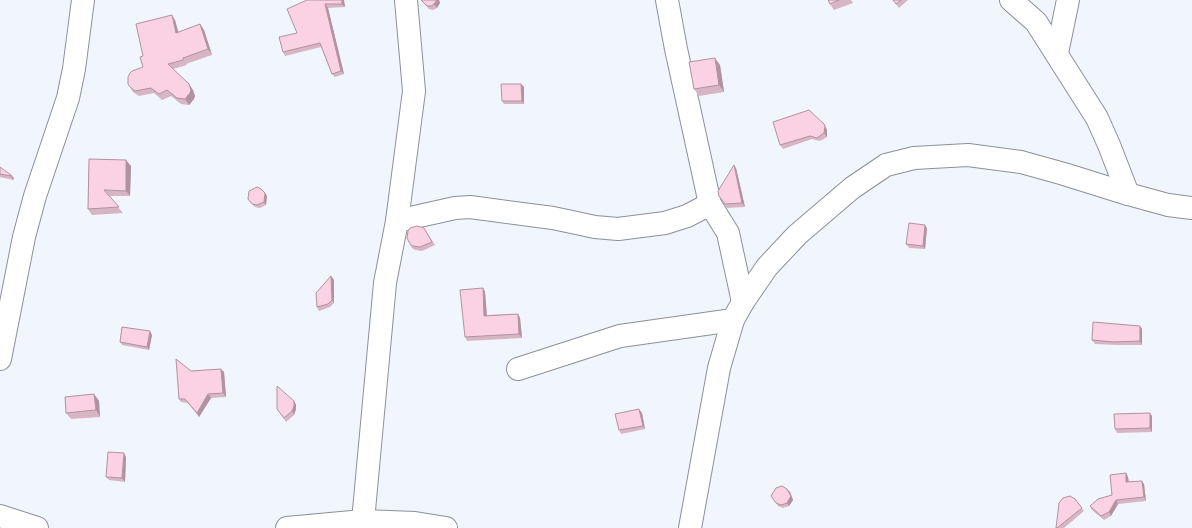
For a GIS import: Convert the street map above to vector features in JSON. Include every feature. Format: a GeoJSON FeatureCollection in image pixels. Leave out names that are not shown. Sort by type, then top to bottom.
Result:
{"type":"FeatureCollection","features":[{"type":"Feature","properties":{"kind":"street"},"geometry":{"type":"LineString","coordinates":[[0,359],[24,237],[68,98],[74,69],[83,0]]}},
{"type":"Feature","properties":{"kind":"street"},"geometry":{"type":"LineString","coordinates":[[363,520],[385,283],[397,221],[414,91],[406,0]]}},
{"type":"Feature","properties":{"kind":"street"},"geometry":{"type":"LineString","coordinates":[[667,0],[676,50],[710,204],[728,233],[738,311]]}},
{"type":"Feature","properties":{"kind":"street"},"geometry":{"type":"LineString","coordinates":[[1011,0],[1036,22],[1097,118],[1128,194]]}},
{"type":"Feature","properties":{"kind":"street"},"geometry":{"type":"LineString","coordinates":[[1057,53],[1068,0]]}},
{"type":"Feature","properties":{"kind":"street"},"geometry":{"type":"LineString","coordinates":[[690,528],[719,368],[738,311],[767,267],[797,235],[852,188],[886,165],[914,158],[968,155],[1021,162],[1168,205],[1192,208]]}},
{"type":"Feature","properties":{"kind":"street"},"geometry":{"type":"LineString","coordinates":[[397,221],[454,208],[470,207],[553,218],[595,227],[618,228],[665,223],[687,216],[710,204]]}},
{"type":"Feature","properties":{"kind":"street"},"geometry":{"type":"LineString","coordinates":[[518,369],[620,336],[738,311]]}},
{"type":"Feature","properties":{"kind":"street"},"geometry":{"type":"LineString","coordinates":[[0,516],[37,528]]}},
{"type":"Feature","properties":{"kind":"street"},"geometry":{"type":"LineString","coordinates":[[288,528],[363,520],[387,524],[415,523],[446,528]]}},
{"type":"Feature","properties":{"kind":"building"},"geometry":{"type":"Polygon","coordinates":[[[307,0],[342,0],[342,4],[325,4],[341,71],[332,74],[320,43],[283,52],[279,37],[297,33],[287,9],[307,0]]]}},
{"type":"Feature","properties":{"kind":"building"},"geometry":{"type":"Polygon","coordinates":[[[421,0],[437,0],[431,6],[427,6],[421,0]]]}},
{"type":"Feature","properties":{"kind":"building"},"geometry":{"type":"Polygon","coordinates":[[[828,0],[839,0],[830,4],[828,0]]]}},
{"type":"Feature","properties":{"kind":"building"},"geometry":{"type":"Polygon","coordinates":[[[893,0],[901,0],[896,4],[893,0]]]}},
{"type":"Feature","properties":{"kind":"building"},"geometry":{"type":"Polygon","coordinates":[[[172,15],[176,33],[200,24],[208,49],[183,58],[183,60],[168,64],[189,84],[191,90],[185,99],[177,98],[167,90],[159,94],[151,88],[135,91],[128,84],[128,77],[130,73],[143,67],[140,57],[143,56],[136,24],[172,15]]]}},
{"type":"Feature","properties":{"kind":"building"},"geometry":{"type":"Polygon","coordinates":[[[715,58],[719,85],[694,89],[689,62],[715,58]]]}},
{"type":"Feature","properties":{"kind":"building"},"geometry":{"type":"Polygon","coordinates":[[[501,84],[521,84],[522,101],[502,101],[501,84]]]}},
{"type":"Feature","properties":{"kind":"building"},"geometry":{"type":"Polygon","coordinates":[[[809,110],[824,124],[824,133],[817,138],[810,136],[780,145],[773,122],[809,110]]]}},
{"type":"Feature","properties":{"kind":"building"},"geometry":{"type":"Polygon","coordinates":[[[89,159],[126,160],[126,191],[104,190],[119,207],[88,209],[89,159]]]}},
{"type":"Feature","properties":{"kind":"building"},"geometry":{"type":"Polygon","coordinates":[[[734,165],[742,203],[725,204],[719,196],[718,191],[734,165]]]}},
{"type":"Feature","properties":{"kind":"building"},"geometry":{"type":"Polygon","coordinates":[[[0,167],[11,175],[11,176],[0,174],[0,167]]]}},
{"type":"Feature","properties":{"kind":"building"},"geometry":{"type":"Polygon","coordinates":[[[257,187],[265,193],[264,202],[257,205],[252,204],[248,199],[249,191],[257,187]]]}},
{"type":"Feature","properties":{"kind":"building"},"geometry":{"type":"Polygon","coordinates":[[[909,223],[925,225],[923,246],[906,244],[909,223]]]}},
{"type":"Feature","properties":{"kind":"building"},"geometry":{"type":"Polygon","coordinates":[[[417,226],[424,228],[432,242],[420,247],[410,244],[407,238],[408,231],[410,228],[417,226]]]}},
{"type":"Feature","properties":{"kind":"building"},"geometry":{"type":"Polygon","coordinates":[[[331,276],[332,300],[328,304],[317,307],[316,293],[331,276]]]}},
{"type":"Feature","properties":{"kind":"building"},"geometry":{"type":"Polygon","coordinates":[[[483,288],[484,316],[518,314],[519,334],[465,337],[460,290],[483,288]]]}},
{"type":"Feature","properties":{"kind":"building"},"geometry":{"type":"Polygon","coordinates":[[[1093,322],[1140,326],[1140,341],[1114,342],[1092,340],[1093,322]]]}},
{"type":"Feature","properties":{"kind":"building"},"geometry":{"type":"Polygon","coordinates":[[[122,327],[150,331],[147,347],[120,342],[122,327]]]}},
{"type":"Feature","properties":{"kind":"building"},"geometry":{"type":"Polygon","coordinates":[[[176,359],[191,371],[221,369],[223,393],[208,394],[197,413],[185,399],[179,399],[176,359]]]}},
{"type":"Feature","properties":{"kind":"building"},"geometry":{"type":"Polygon","coordinates":[[[277,386],[294,401],[292,411],[284,418],[277,409],[277,386]]]}},
{"type":"Feature","properties":{"kind":"building"},"geometry":{"type":"Polygon","coordinates":[[[94,394],[96,410],[66,413],[65,397],[94,394]]]}},
{"type":"Feature","properties":{"kind":"building"},"geometry":{"type":"Polygon","coordinates":[[[639,409],[643,426],[619,430],[615,414],[639,409]]]}},
{"type":"Feature","properties":{"kind":"building"},"geometry":{"type":"Polygon","coordinates":[[[1150,413],[1150,428],[1115,429],[1114,414],[1150,413]]]}},
{"type":"Feature","properties":{"kind":"building"},"geometry":{"type":"Polygon","coordinates":[[[108,452],[124,453],[122,478],[106,477],[108,452]]]}},
{"type":"Feature","properties":{"kind":"building"},"geometry":{"type":"Polygon","coordinates":[[[1126,473],[1126,482],[1142,481],[1144,497],[1116,500],[1109,512],[1101,516],[1090,506],[1098,499],[1112,495],[1110,475],[1126,473]]]}},
{"type":"Feature","properties":{"kind":"building"},"geometry":{"type":"Polygon","coordinates":[[[782,486],[787,489],[791,496],[787,503],[781,505],[776,503],[771,496],[776,488],[782,486]]]}},
{"type":"Feature","properties":{"kind":"building"},"geometry":{"type":"Polygon","coordinates":[[[1070,496],[1075,499],[1082,508],[1056,528],[1059,503],[1063,498],[1070,496]]]}}]}
